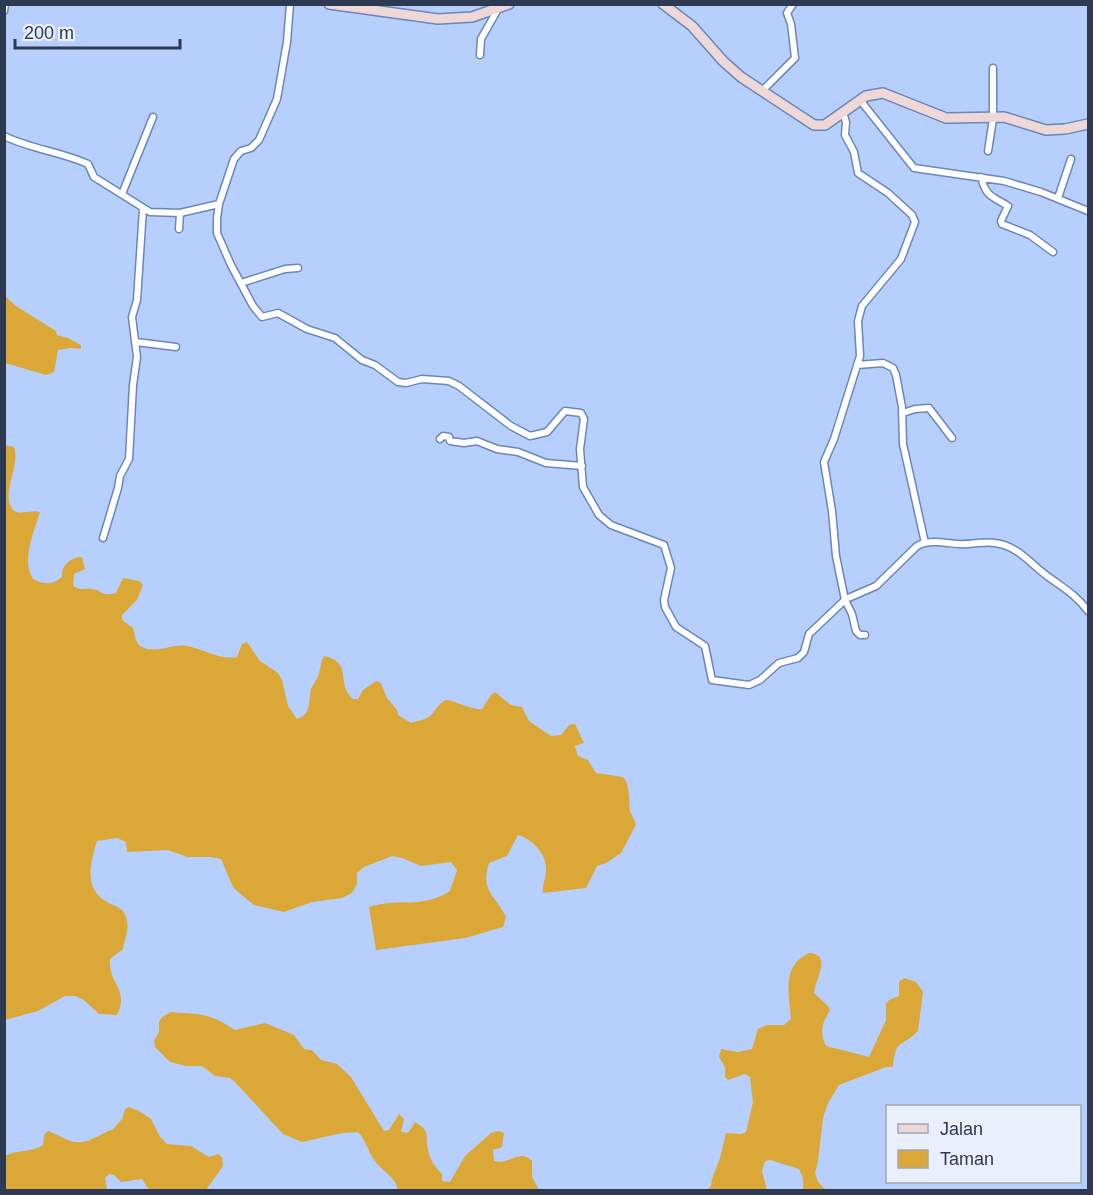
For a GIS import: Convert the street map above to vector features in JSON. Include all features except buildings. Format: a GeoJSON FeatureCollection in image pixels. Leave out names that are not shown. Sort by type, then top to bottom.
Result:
{"type":"FeatureCollection","features":[{"type":"Feature","properties":{"kind":"street"},"geometry":{"type":"LineString","coordinates":[[290,4],[276,101],[259,140],[251,148],[241,151],[234,159],[219,204],[217,233],[253,306],[262,317],[278,313],[307,328],[335,338],[362,360],[375,365],[400,383],[432,379],[448,381],[459,386],[511,426],[531,436],[547,432],[565,411],[581,413],[584,419],[580,449],[583,488],[602,519],[611,525],[664,544],[671,568],[664,605],[676,627],[705,646],[712,680],[749,685],[760,680],[779,663],[798,658],[804,652],[808,637],[812,632],[845,600],[876,586],[917,546],[925,543],[989,542],[1012,548],[1074,594],[1089,610]]}},
{"type":"Feature","properties":{"kind":"street"},"geometry":{"type":"LineString","coordinates":[[329,4],[449,19],[472,17],[509,4]]}},
{"type":"Feature","properties":{"kind":"street"},"geometry":{"type":"LineString","coordinates":[[663,4],[692,26],[723,61],[741,77],[814,126],[825,125],[866,96],[883,93],[945,118],[1012,119],[1046,130],[1089,124]]}},
{"type":"Feature","properties":{"kind":"street"},"geometry":{"type":"LineString","coordinates":[[762,91],[795,58],[791,24],[787,13],[793,4]]}},
{"type":"Feature","properties":{"kind":"street"},"geometry":{"type":"LineString","coordinates":[[4,12],[5,6]]}},
{"type":"Feature","properties":{"kind":"street"},"geometry":{"type":"LineString","coordinates":[[480,55],[481,39],[498,9]]}},
{"type":"Feature","properties":{"kind":"street"},"geometry":{"type":"LineString","coordinates":[[988,151],[993,118],[993,68]]}},
{"type":"Feature","properties":{"kind":"street"},"geometry":{"type":"LineString","coordinates":[[860,100],[914,168],[1004,181],[1058,198],[1089,211]]}},
{"type":"Feature","properties":{"kind":"street"},"geometry":{"type":"LineString","coordinates":[[843,113],[846,122],[845,135],[854,152],[858,173],[888,193],[914,219],[915,223],[902,259],[862,306],[858,321],[860,356],[834,439],[824,462],[832,511],[834,548],[845,600],[852,614],[856,631],[860,635],[865,634]]}},
{"type":"Feature","properties":{"kind":"street"},"geometry":{"type":"LineString","coordinates":[[122,194],[153,117]]}},
{"type":"Feature","properties":{"kind":"street"},"geometry":{"type":"LineString","coordinates":[[4,136],[88,164],[94,177],[143,209],[158,214],[180,213],[219,204]]}},
{"type":"Feature","properties":{"kind":"street"},"geometry":{"type":"LineString","coordinates":[[1058,198],[1071,159]]}},
{"type":"Feature","properties":{"kind":"street"},"geometry":{"type":"LineString","coordinates":[[981,177],[986,191],[993,198],[1008,206],[1001,221],[1002,224],[1030,235],[1053,252]]}},
{"type":"Feature","properties":{"kind":"street"},"geometry":{"type":"LineString","coordinates":[[103,538],[121,473],[129,459],[137,357],[132,317],[137,300],[143,209]]}},
{"type":"Feature","properties":{"kind":"street"},"geometry":{"type":"LineString","coordinates":[[179,229],[180,213]]}},
{"type":"Feature","properties":{"kind":"street"},"geometry":{"type":"LineString","coordinates":[[241,283],[285,269],[298,268]]}},
{"type":"Feature","properties":{"kind":"street"},"geometry":{"type":"LineString","coordinates":[[136,342],[176,347]]}},
{"type":"Feature","properties":{"kind":"street"},"geometry":{"type":"LineString","coordinates":[[856,365],[884,363],[893,368],[903,413],[903,444],[925,543]]}},
{"type":"Feature","properties":{"kind":"street"},"geometry":{"type":"LineString","coordinates":[[903,413],[929,408],[952,438]]}},
{"type":"Feature","properties":{"kind":"street"},"geometry":{"type":"LineString","coordinates":[[440,439],[443,436],[449,437],[450,441],[464,443],[477,441],[497,449],[518,452],[546,463],[582,466]]}},
{"type":"Feature","properties":{"kind":"green space"},"geometry":{"type":"Polygon","coordinates":[[[4,295],[16,306],[56,331],[57,335],[81,345],[81,349],[58,350],[54,372],[46,375],[5,363],[4,295]]]}},
{"type":"Feature","properties":{"kind":"green space"},"geometry":{"type":"Polygon","coordinates":[[[4,445],[14,447],[15,454],[9,488],[13,510],[40,512],[28,555],[33,579],[45,583],[55,582],[62,577],[63,570],[69,561],[82,557],[85,569],[74,574],[73,586],[76,588],[111,594],[116,593],[123,578],[139,581],[143,585],[137,600],[122,615],[122,620],[133,628],[140,646],[158,649],[187,646],[230,658],[237,657],[242,644],[247,642],[260,661],[278,673],[288,706],[297,719],[307,711],[311,689],[324,656],[339,663],[345,687],[353,699],[358,699],[363,690],[376,681],[381,683],[398,715],[411,723],[429,717],[446,700],[482,709],[495,692],[511,705],[522,707],[529,721],[551,736],[561,735],[569,725],[575,724],[584,743],[575,746],[578,756],[588,760],[596,773],[623,777],[627,784],[630,811],[636,825],[621,853],[597,866],[586,888],[543,893],[546,870],[544,858],[533,844],[518,835],[507,856],[489,863],[487,872],[486,880],[490,892],[506,917],[503,927],[465,938],[376,950],[369,907],[390,903],[419,902],[439,897],[450,891],[457,870],[451,862],[421,866],[392,856],[364,867],[357,873],[357,884],[352,893],[342,898],[312,902],[284,912],[254,905],[238,892],[233,887],[221,859],[187,857],[168,850],[127,852],[126,842],[117,838],[97,841],[91,867],[92,884],[101,898],[125,914],[128,925],[123,949],[110,959],[110,968],[121,999],[117,1015],[99,1014],[84,1000],[75,996],[65,996],[38,1011],[5,1020],[4,445]]]}},
{"type":"Feature","properties":{"kind":"green space"},"geometry":{"type":"Polygon","coordinates":[[[809,953],[816,954],[821,962],[814,993],[830,1010],[822,1028],[826,1046],[869,1057],[886,1020],[886,1004],[889,1000],[899,996],[899,982],[904,978],[916,982],[923,992],[918,1031],[897,1047],[893,1067],[886,1067],[839,1085],[828,1103],[823,1118],[815,1173],[818,1182],[826,1190],[803,1190],[803,1178],[799,1169],[770,1160],[765,1161],[762,1171],[767,1190],[707,1190],[711,1186],[726,1133],[746,1132],[753,1102],[750,1077],[745,1074],[728,1080],[725,1077],[725,1067],[719,1057],[721,1049],[738,1052],[752,1049],[758,1029],[767,1025],[784,1025],[791,1019],[788,991],[790,973],[794,965],[809,953]]]}},
{"type":"Feature","properties":{"kind":"green space"},"geometry":{"type":"Polygon","coordinates":[[[171,1012],[211,1017],[235,1030],[265,1023],[294,1035],[304,1049],[312,1050],[321,1060],[337,1064],[351,1077],[384,1131],[389,1130],[399,1114],[404,1119],[401,1132],[408,1133],[415,1122],[423,1128],[430,1157],[442,1174],[442,1181],[450,1182],[465,1156],[491,1133],[499,1131],[504,1133],[502,1147],[493,1150],[494,1161],[505,1161],[519,1156],[528,1157],[532,1161],[532,1177],[539,1190],[398,1190],[392,1178],[372,1157],[358,1132],[342,1133],[302,1142],[283,1134],[230,1078],[215,1076],[202,1066],[186,1066],[170,1062],[155,1047],[154,1041],[159,1032],[159,1022],[162,1017],[171,1012]]]}},
{"type":"Feature","properties":{"kind":"green space"},"geometry":{"type":"Polygon","coordinates":[[[129,1107],[151,1119],[160,1137],[167,1144],[191,1146],[209,1157],[218,1154],[222,1157],[223,1166],[206,1190],[149,1190],[142,1179],[121,1182],[114,1175],[109,1174],[105,1178],[107,1190],[5,1190],[5,1156],[43,1145],[44,1135],[48,1131],[71,1141],[87,1141],[112,1130],[122,1119],[125,1109],[129,1107]]]}}]}
